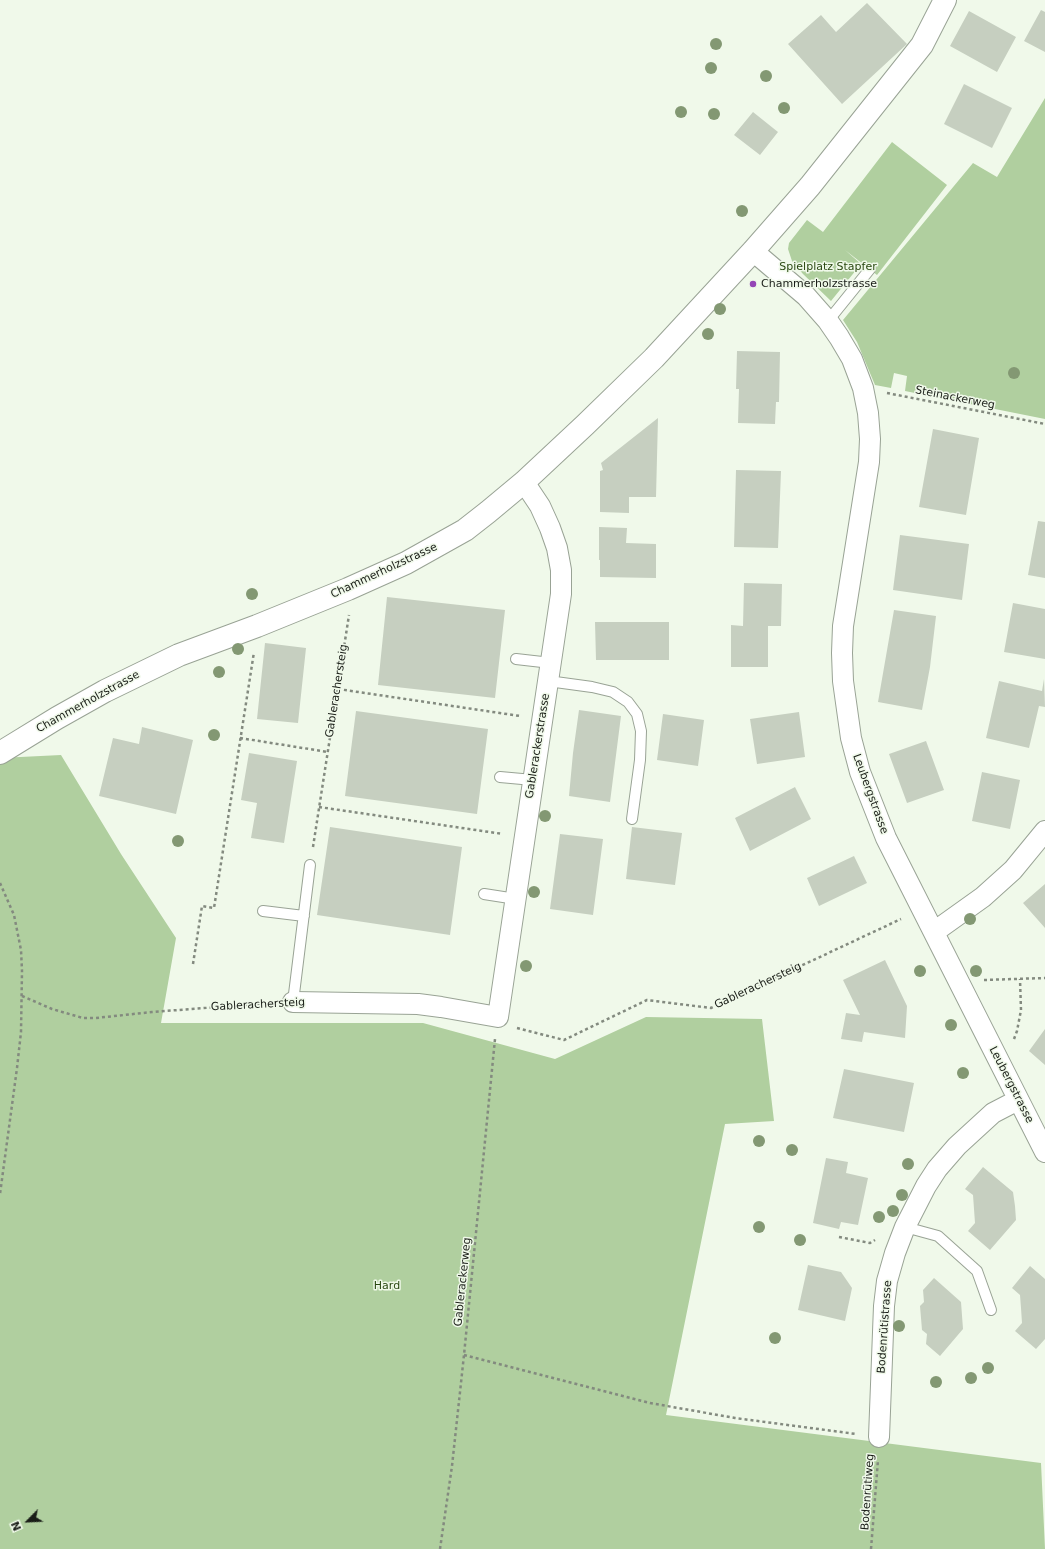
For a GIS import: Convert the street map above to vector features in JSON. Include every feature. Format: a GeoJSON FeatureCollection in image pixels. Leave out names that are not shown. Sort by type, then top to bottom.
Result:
{"type":"FeatureCollection","features":[{"type":"Feature","properties":{"kind":"street","name":"Chammerholzstrasse"},"geometry":{"type":"LineString","coordinates":[[0,753],[105,691],[142,672],[348,589],[406,563],[465,530],[488,512],[524,482],[654,358],[753,251],[810,186],[922,45],[945,0]]}},
{"type":"Feature","properties":{"kind":"street","name":"Leubergstrasse"},"geometry":{"type":"LineString","coordinates":[[753,251],[806,296],[828,321],[852,359],[863,388],[868,413],[870,439],[869,462],[844,626],[842,653],[846,710],[851,738],[858,767],[886,838],[1045,1152]]}},
{"type":"Feature","properties":{"kind":"street","name":"Gablerackerstrasse"},"geometry":{"type":"LineString","coordinates":[[498,1020],[561,594],[561,570],[557,548],[540,506],[524,482]]}},
{"type":"Feature","properties":{"kind":"street"},"geometry":{"type":"LineString","coordinates":[[934,932],[983,897],[1013,870],[1045,831]]}},
{"type":"Feature","properties":{"kind":"street","name":"Gablerachersteig"},"geometry":{"type":"LineString","coordinates":[[293,1002],[418,1004],[441,1007],[498,1020]]}},
{"type":"Feature","properties":{"kind":"street","name":"Bodenrütistrasse"},"geometry":{"type":"LineString","coordinates":[[879,1437],[884,1306],[887,1281],[905,1227],[926,1186],[948,1156],[968,1135],[993,1113],[1018,1100]]}},
{"type":"Feature","properties":{"kind":"lane"},"geometry":{"type":"LineString","coordinates":[[828,321],[870,270]]}},
{"type":"Feature","properties":{"kind":"lane"},"geometry":{"type":"LineString","coordinates":[[516,659],[592,687],[613,692],[628,702],[637,714],[641,731],[640,760],[632,819]]}},
{"type":"Feature","properties":{"kind":"lane"},"geometry":{"type":"LineString","coordinates":[[500,777],[533,780]]}},
{"type":"Feature","properties":{"kind":"lane"},"geometry":{"type":"LineString","coordinates":[[293,1002],[310,865]]}},
{"type":"Feature","properties":{"kind":"lane"},"geometry":{"type":"LineString","coordinates":[[484,894],[516,899]]}},
{"type":"Feature","properties":{"kind":"lane"},"geometry":{"type":"LineString","coordinates":[[263,911],[304,916]]}},
{"type":"Feature","properties":{"kind":"lane"},"geometry":{"type":"LineString","coordinates":[[905,1227],[938,1236],[977,1271],[991,1310]]}},
{"type":"Feature","properties":{"kind":"path","name":"Steinackerweg"},"geometry":{"type":"LineString","coordinates":[[863,388],[1045,424]]}},
{"type":"Feature","properties":{"kind":"path","name":"Gablerachersteig"},"geometry":{"type":"LineString","coordinates":[[310,865],[350,607],[348,589]]}},
{"type":"Feature","properties":{"kind":"path"},"geometry":{"type":"LineString","coordinates":[[193,964],[202,906],[214,908],[252,665]]}},
{"type":"Feature","properties":{"kind":"path"},"geometry":{"type":"LineString","coordinates":[[338,689],[543,719]]}},
{"type":"Feature","properties":{"kind":"path"},"geometry":{"type":"LineString","coordinates":[[240,738],[328,752]]}},
{"type":"Feature","properties":{"kind":"path"},"geometry":{"type":"LineString","coordinates":[[320,807],[524,838]]}},
{"type":"Feature","properties":{"kind":"path"},"geometry":{"type":"LineString","coordinates":[[0,882],[14,915],[18,933],[21,950],[22,996],[17,1068],[0,1194]]}},
{"type":"Feature","properties":{"kind":"path","name":"Gablerachersteig"},"geometry":{"type":"LineString","coordinates":[[498,1020],[564,1040],[647,1000],[711,1008],[922,909]]}},
{"type":"Feature","properties":{"kind":"path"},"geometry":{"type":"LineString","coordinates":[[961,985],[973,980],[1045,978]]}},
{"type":"Feature","properties":{"kind":"path"},"geometry":{"type":"LineString","coordinates":[[994,1052],[1013,1041],[1017,1031],[1021,1010],[1020,979]]}},
{"type":"Feature","properties":{"kind":"path","name":"Gablerachersteig"},"geometry":{"type":"LineString","coordinates":[[22,996],[69,1015],[90,1018],[293,1002]]}},
{"type":"Feature","properties":{"kind":"path","name":"Gablerackerweg"},"geometry":{"type":"LineString","coordinates":[[440,1549],[452,1466],[498,1020]]}},
{"type":"Feature","properties":{"kind":"path"},"geometry":{"type":"LineString","coordinates":[[839,1236],[870,1243],[879,1237]]}},
{"type":"Feature","properties":{"kind":"path"},"geometry":{"type":"LineString","coordinates":[[464,1355],[650,1403],[735,1418],[879,1437]]}},
{"type":"Feature","properties":{"kind":"path","name":"Bodenrütiweg"},"geometry":{"type":"LineString","coordinates":[[872,1549],[879,1437]]}},
{"type":"Feature","properties":{"kind":"green space"},"geometry":{"type":"Polygon","coordinates":[[[1045,98],[1045,419],[905,391],[907,376],[894,373],[891,388],[875,385],[857,342],[843,320],[973,163],[997,177],[1045,98]]]}},
{"type":"Feature","properties":{"kind":"green space","name":"Spielplatz Stapfer"},"geometry":{"type":"Polygon","coordinates":[[[892,142],[947,185],[877,275],[845,250],[861,264],[831,301],[792,261],[788,249],[789,243],[807,220],[823,232],[892,142]]]}},
{"type":"Feature","properties":{"kind":"green space","name":"Hard"},"geometry":{"type":"Polygon","coordinates":[[[61,755],[121,854],[176,938],[161,1023],[423,1023],[555,1059],[646,1017],[762,1019],[774,1121],[725,1124],[666,1415],[1041,1463],[1045,1549],[0,1549],[0,758],[61,755]]]}},
{"type":"Feature","properties":{"kind":"building"},"geometry":{"type":"Polygon","coordinates":[[[867,3],[907,44],[842,104],[788,44],[821,15],[836,32],[867,3]]]}},
{"type":"Feature","properties":{"kind":"building"},"geometry":{"type":"Polygon","coordinates":[[[1041,10],[1045,12],[1045,52],[1024,41],[1041,10]]]}},
{"type":"Feature","properties":{"kind":"building"},"geometry":{"type":"Polygon","coordinates":[[[969,11],[1016,37],[997,72],[950,46],[969,11]]]}},
{"type":"Feature","properties":{"kind":"building"},"geometry":{"type":"Polygon","coordinates":[[[964,84],[1012,108],[992,148],[944,124],[964,84]]]}},
{"type":"Feature","properties":{"kind":"building"},"geometry":{"type":"Polygon","coordinates":[[[753,112],[778,132],[760,155],[734,135],[753,112]]]}},
{"type":"Feature","properties":{"kind":"building"},"geometry":{"type":"Polygon","coordinates":[[[737,351],[780,352],[779,402],[776,402],[775,424],[738,423],[739,389],[736,389],[737,351]]]}},
{"type":"Feature","properties":{"kind":"building"},"geometry":{"type":"Polygon","coordinates":[[[658,418],[656,497],[629,497],[629,513],[600,512],[600,471],[603,470],[601,463],[658,418]]]}},
{"type":"Feature","properties":{"kind":"building"},"geometry":{"type":"Polygon","coordinates":[[[933,429],[979,438],[966,515],[919,507],[933,429]]]}},
{"type":"Feature","properties":{"kind":"building"},"geometry":{"type":"Polygon","coordinates":[[[736,470],[781,471],[778,548],[734,547],[736,470]]]}},
{"type":"Feature","properties":{"kind":"building"},"geometry":{"type":"Polygon","coordinates":[[[1038,521],[1045,522],[1045,578],[1028,575],[1038,521]]]}},
{"type":"Feature","properties":{"kind":"building"},"geometry":{"type":"Polygon","coordinates":[[[599,527],[627,528],[626,543],[656,544],[656,578],[600,577],[599,527]]]}},
{"type":"Feature","properties":{"kind":"building"},"geometry":{"type":"Polygon","coordinates":[[[900,535],[969,544],[962,600],[893,590],[900,535]]]}},
{"type":"Feature","properties":{"kind":"building"},"geometry":{"type":"Polygon","coordinates":[[[744,583],[782,584],[781,626],[768,626],[768,667],[731,667],[731,625],[743,626],[744,583]]]}},
{"type":"Feature","properties":{"kind":"building"},"geometry":{"type":"Polygon","coordinates":[[[387,597],[505,610],[495,698],[378,685],[387,597]]]}},
{"type":"Feature","properties":{"kind":"building"},"geometry":{"type":"Polygon","coordinates":[[[1013,603],[1045,609],[1045,659],[1004,652],[1013,603]]]}},
{"type":"Feature","properties":{"kind":"building"},"geometry":{"type":"Polygon","coordinates":[[[894,610],[936,616],[930,667],[922,710],[878,702],[894,610]]]}},
{"type":"Feature","properties":{"kind":"building"},"geometry":{"type":"Polygon","coordinates":[[[595,622],[669,622],[669,660],[596,660],[595,622]]]}},
{"type":"Feature","properties":{"kind":"building"},"geometry":{"type":"Polygon","coordinates":[[[265,643],[306,648],[298,723],[257,719],[265,643]]]}},
{"type":"Feature","properties":{"kind":"building"},"geometry":{"type":"Polygon","coordinates":[[[1044,679],[1045,707],[1039,706],[1029,748],[986,738],[999,681],[1042,691],[1044,679]]]}},
{"type":"Feature","properties":{"kind":"building"},"geometry":{"type":"Polygon","coordinates":[[[579,710],[621,716],[610,802],[569,796],[579,710]]]}},
{"type":"Feature","properties":{"kind":"building"},"geometry":{"type":"Polygon","coordinates":[[[356,711],[488,729],[477,814],[345,796],[356,711]]]}},
{"type":"Feature","properties":{"kind":"building"},"geometry":{"type":"Polygon","coordinates":[[[799,712],[805,757],[757,764],[750,719],[799,712]]]}},
{"type":"Feature","properties":{"kind":"building"},"geometry":{"type":"Polygon","coordinates":[[[663,714],[704,720],[698,766],[657,760],[663,714]]]}},
{"type":"Feature","properties":{"kind":"building"},"geometry":{"type":"Polygon","coordinates":[[[142,727],[193,740],[176,814],[99,796],[113,738],[139,744],[142,727]]]}},
{"type":"Feature","properties":{"kind":"building"},"geometry":{"type":"Polygon","coordinates":[[[926,741],[944,790],[907,803],[889,754],[926,741]]]}},
{"type":"Feature","properties":{"kind":"building"},"geometry":{"type":"Polygon","coordinates":[[[249,753],[297,761],[284,843],[251,838],[257,803],[241,800],[249,753]]]}},
{"type":"Feature","properties":{"kind":"building"},"geometry":{"type":"Polygon","coordinates":[[[982,772],[1020,780],[1010,829],[972,821],[982,772]]]}},
{"type":"Feature","properties":{"kind":"building"},"geometry":{"type":"Polygon","coordinates":[[[795,787],[811,819],[750,851],[735,818],[795,787]]]}},
{"type":"Feature","properties":{"kind":"building"},"geometry":{"type":"Polygon","coordinates":[[[330,827],[462,847],[450,935],[317,915],[330,827]]]}},
{"type":"Feature","properties":{"kind":"building"},"geometry":{"type":"Polygon","coordinates":[[[632,827],[682,833],[675,885],[626,879],[632,827]]]}},
{"type":"Feature","properties":{"kind":"building"},"geometry":{"type":"Polygon","coordinates":[[[560,834],[603,839],[593,915],[550,909],[560,834]]]}},
{"type":"Feature","properties":{"kind":"building"},"geometry":{"type":"Polygon","coordinates":[[[854,856],[867,883],[819,906],[807,878],[854,856]]]}},
{"type":"Feature","properties":{"kind":"building"},"geometry":{"type":"Polygon","coordinates":[[[1045,884],[1045,928],[1023,903],[1045,884]]]}},
{"type":"Feature","properties":{"kind":"building"},"geometry":{"type":"Polygon","coordinates":[[[885,960],[907,1006],[905,1038],[864,1032],[862,1042],[841,1039],[846,1013],[860,1015],[843,980],[885,960]]]}},
{"type":"Feature","properties":{"kind":"building"},"geometry":{"type":"Polygon","coordinates":[[[1045,1029],[1045,1065],[1029,1051],[1045,1029]]]}},
{"type":"Feature","properties":{"kind":"building"},"geometry":{"type":"Polygon","coordinates":[[[844,1069],[914,1083],[904,1132],[833,1118],[844,1069]]]}},
{"type":"Feature","properties":{"kind":"building"},"geometry":{"type":"Polygon","coordinates":[[[826,1158],[848,1162],[846,1173],[868,1178],[858,1225],[841,1222],[839,1229],[813,1223],[826,1158]]]}},
{"type":"Feature","properties":{"kind":"building"},"geometry":{"type":"Polygon","coordinates":[[[983,1167],[1013,1192],[1015,1206],[1016,1220],[990,1250],[968,1231],[975,1223],[973,1195],[965,1189],[983,1167]]]}},
{"type":"Feature","properties":{"kind":"building"},"geometry":{"type":"Polygon","coordinates":[[[808,1265],[841,1272],[852,1288],[845,1321],[798,1310],[808,1265]]]}},
{"type":"Feature","properties":{"kind":"building"},"geometry":{"type":"Polygon","coordinates":[[[1030,1266],[1045,1279],[1045,1339],[1036,1349],[1015,1331],[1022,1323],[1021,1308],[1020,1295],[1012,1288],[1030,1266]]]}},
{"type":"Feature","properties":{"kind":"building"},"geometry":{"type":"Polygon","coordinates":[[[934,1278],[961,1302],[963,1329],[940,1356],[926,1344],[927,1334],[922,1330],[920,1306],[924,1302],[923,1290],[934,1278]]]}},
{"type":"Feature","properties":{"kind":"place","name":"Chammerholzstrasse"},"geometry":{"type":"Point","coordinates":[753,284]}}]}
